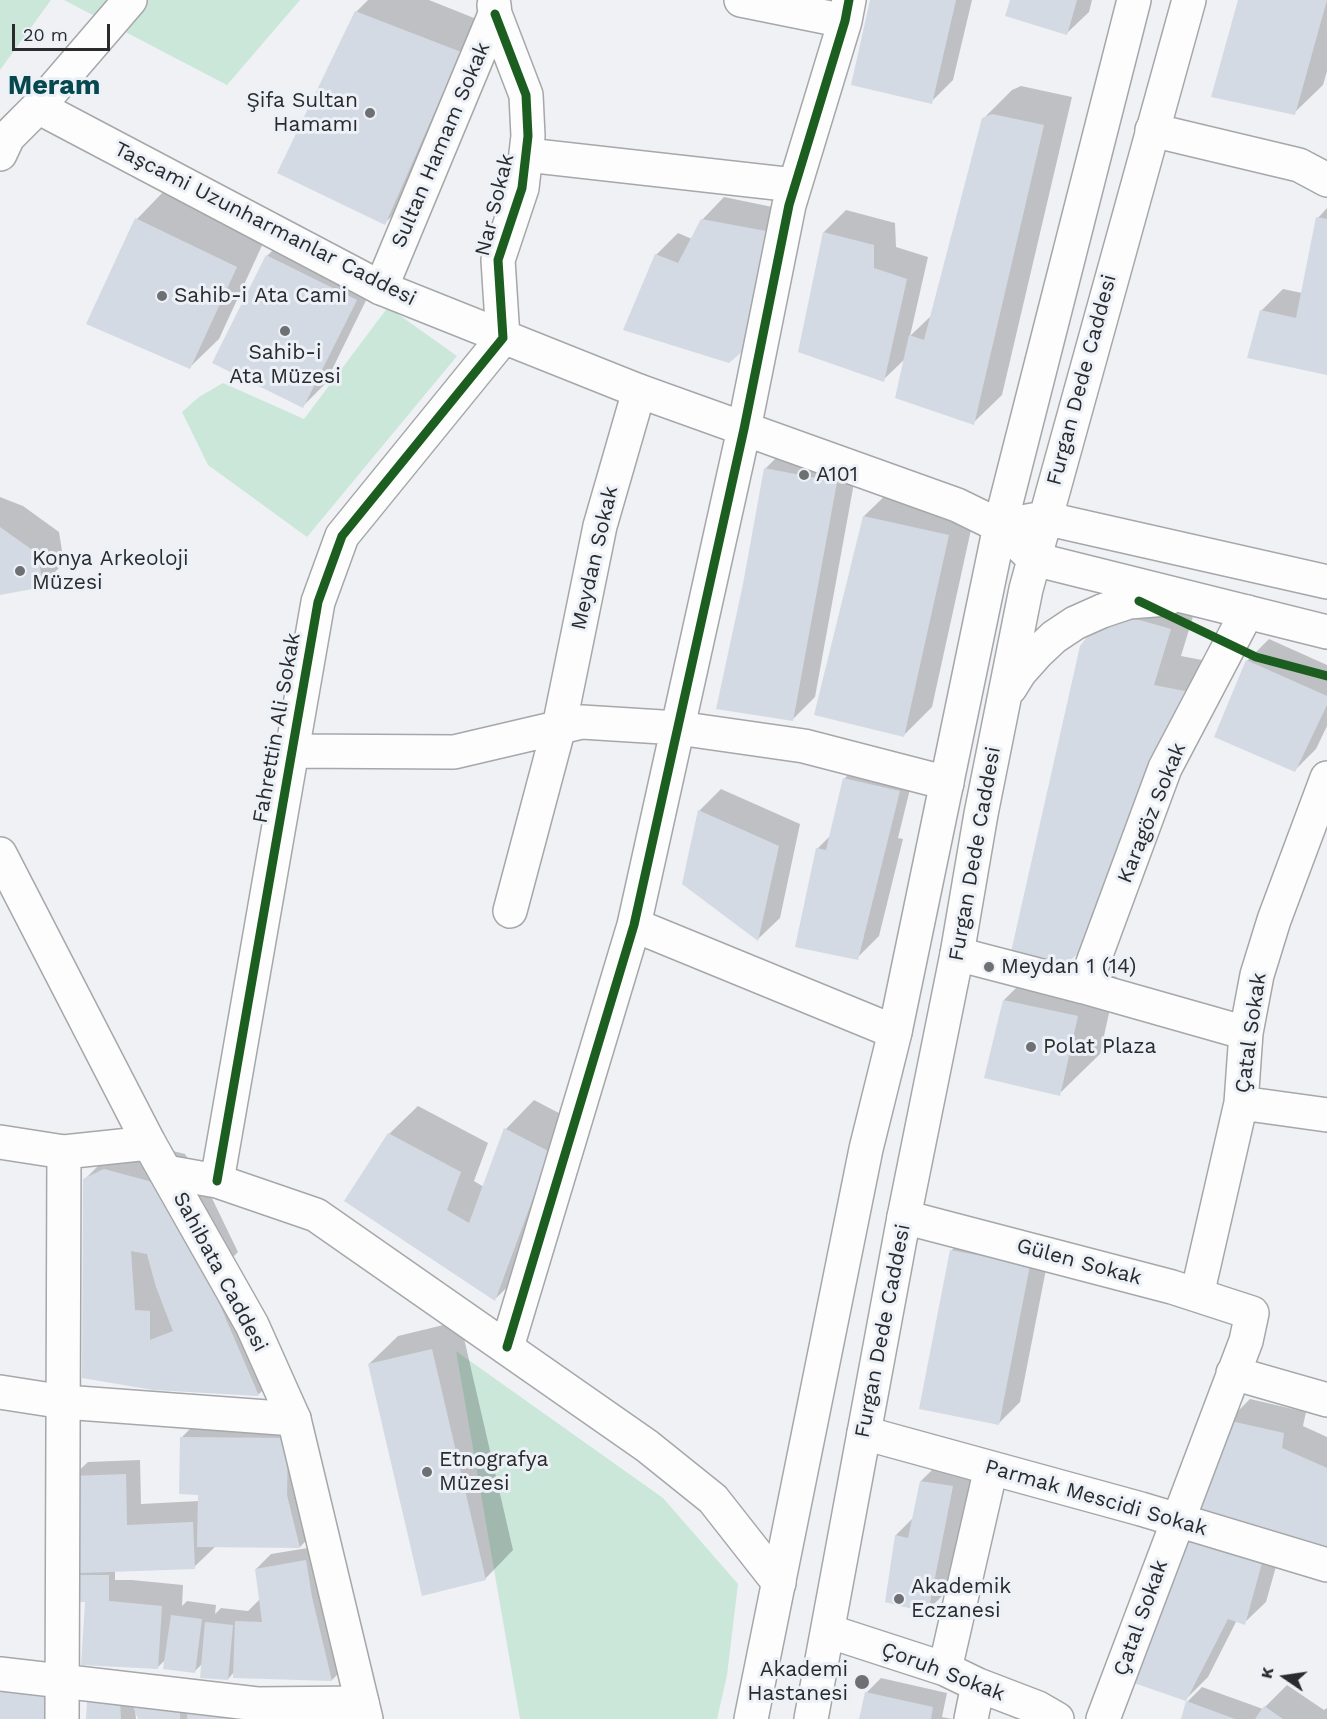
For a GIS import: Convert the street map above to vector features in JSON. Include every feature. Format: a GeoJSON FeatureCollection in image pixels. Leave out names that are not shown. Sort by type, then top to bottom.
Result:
{"type":"FeatureCollection","features":[{"type":"Feature","properties":{"kind":"street"},"geometry":{"type":"LineString","coordinates":[[3,142],[38,107],[130,0]]}},
{"type":"Feature","properties":{"kind":"street"},"geometry":{"type":"LineString","coordinates":[[507,1347],[634,925],[744,429],[794,185],[847,10],[741,0]]}},
{"type":"Feature","properties":{"kind":"street","name":"Furgan Dede Caddesi"},"geometry":{"type":"LineString","coordinates":[[751,1719],[866,1149],[895,1032],[1000,526],[1134,0]]}},
{"type":"Feature","properties":{"kind":"street","name":"Furgan Dede Caddesi"},"geometry":{"type":"LineString","coordinates":[[811,1719],[904,1217],[957,954],[1026,589],[1189,0]]}},
{"type":"Feature","properties":{"kind":"street","name":"Nar Sokak"},"geometry":{"type":"LineString","coordinates":[[494,7],[526,95],[528,136],[522,188],[498,260],[503,338]]}},
{"type":"Feature","properties":{"kind":"street","name":"Sultan Hamam Sokak"},"geometry":{"type":"LineString","coordinates":[[381,288],[494,7]]}},
{"type":"Feature","properties":{"kind":"street","name":"Taşcami Uzunharmanlar Caddesi"},"geometry":{"type":"LineString","coordinates":[[38,107],[381,288],[639,391],[957,505],[1000,526],[1034,559]]}},
{"type":"Feature","properties":{"kind":"street"},"geometry":{"type":"LineString","coordinates":[[1152,130],[1299,165],[1327,180]]}},
{"type":"Feature","properties":{"kind":"street"},"geometry":{"type":"LineString","coordinates":[[527,154],[794,185]]}},
{"type":"Feature","properties":{"kind":"street","name":"Fahrettin Ali Sokak"},"geometry":{"type":"LineString","coordinates":[[217,1181],[318,602],[342,536],[503,338]]}},
{"type":"Feature","properties":{"kind":"street","name":"Meydan Sokak"},"geometry":{"type":"LineString","coordinates":[[510,911],[559,727],[600,526],[639,391]]}},
{"type":"Feature","properties":{"kind":"street"},"geometry":{"type":"LineString","coordinates":[[1000,526],[1044,518],[1327,582]]}},
{"type":"Feature","properties":{"kind":"street"},"geometry":{"type":"LineString","coordinates":[[1034,559],[1327,632]]}},
{"type":"Feature","properties":{"kind":"street"},"geometry":{"type":"LineString","coordinates":[[1005,697],[1020,672],[1037,653],[1054,637],[1075,623],[1129,602],[1189,598]]}},
{"type":"Feature","properties":{"kind":"street","name":"Karagöz Sokak"},"geometry":{"type":"LineString","coordinates":[[1084,987],[1166,768],[1247,612]]}},
{"type":"Feature","properties":{"kind":"street"},"geometry":{"type":"LineString","coordinates":[[292,751],[454,752],[582,722],[678,728],[804,746],[947,783]]}},
{"type":"Feature","properties":{"kind":"street","name":"Çatal Sokak"},"geometry":{"type":"LineString","coordinates":[[1197,1295],[1240,1102],[1246,1033],[1257,975],[1327,778]]}},
{"type":"Feature","properties":{"kind":"street","name":"Sahibata Caddesi"},"geometry":{"type":"LineString","coordinates":[[0,854],[149,1143],[252,1325],[294,1419],[364,1711]]}},
{"type":"Feature","properties":{"kind":"street"},"geometry":{"type":"LineString","coordinates":[[634,925],[895,1032]]}},
{"type":"Feature","properties":{"kind":"street"},"geometry":{"type":"LineString","coordinates":[[957,954],[1246,1033]]}},
{"type":"Feature","properties":{"kind":"street"},"geometry":{"type":"LineString","coordinates":[[1240,1102],[1327,1115]]}},
{"type":"Feature","properties":{"kind":"street"},"geometry":{"type":"LineString","coordinates":[[0,1142],[64,1152],[149,1143]]}},
{"type":"Feature","properties":{"kind":"street"},"geometry":{"type":"LineString","coordinates":[[62,1719],[64,1152]]}},
{"type":"Feature","properties":{"kind":"street"},"geometry":{"type":"LineString","coordinates":[[166,1172],[217,1181],[316,1215],[647,1446],[714,1499],[779,1583]]}},
{"type":"Feature","properties":{"kind":"street","name":"Gülen Sokak"},"geometry":{"type":"LineString","coordinates":[[904,1217],[1172,1287],[1252,1314]]}},
{"type":"Feature","properties":{"kind":"street","name":"Çatal Sokak"},"geometry":{"type":"LineString","coordinates":[[1103,1719],[1246,1341],[1252,1314]]}},
{"type":"Feature","properties":{"kind":"street"},"geometry":{"type":"LineString","coordinates":[[1233,1373],[1327,1400]]}},
{"type":"Feature","properties":{"kind":"street"},"geometry":{"type":"LineString","coordinates":[[0,1392],[64,1402],[294,1419]]}},
{"type":"Feature","properties":{"kind":"street","name":"Parmak Mescidi Sokak"},"geometry":{"type":"LineString","coordinates":[[864,1434],[1177,1520],[1327,1565]]}},
{"type":"Feature","properties":{"kind":"street"},"geometry":{"type":"LineString","coordinates":[[945,1669],[991,1468]]}},
{"type":"Feature","properties":{"kind":"street","name":"Çoruh Sokak"},"geometry":{"type":"LineString","coordinates":[[828,1631],[945,1669],[978,1685],[1038,1708],[1057,1719]]}},
{"type":"Feature","properties":{"kind":"street"},"geometry":{"type":"LineString","coordinates":[[0,1674],[256,1704],[364,1711]]}},
{"type":"Feature","properties":{"kind":"street"},"geometry":{"type":"LineString","coordinates":[[971,1719],[978,1685]]}},
{"type":"Feature","properties":{"kind":"green space"},"geometry":{"type":"Polygon","coordinates":[[[0,0],[51,0],[0,70],[0,0]]]}},
{"type":"Feature","properties":{"kind":"green space"},"geometry":{"type":"Polygon","coordinates":[[[64,0],[300,0],[227,85],[64,0]]]}},
{"type":"Feature","properties":{"kind":"green space"},"geometry":{"type":"Polygon","coordinates":[[[388,307],[457,356],[307,537],[208,465],[182,412],[199,397],[223,383],[304,419],[388,307]]]}},
{"type":"Feature","properties":{"kind":"green space"},"geometry":{"type":"Polygon","coordinates":[[[456,1351],[663,1498],[738,1584],[727,1675],[717,1719],[520,1719],[456,1351]]]}},
{"type":"Feature","properties":{"kind":"building"},"geometry":{"type":"Polygon","coordinates":[[[870,0],[956,0],[932,104],[851,85],[870,0]]]}},
{"type":"Feature","properties":{"kind":"building"},"geometry":{"type":"Polygon","coordinates":[[[1010,0],[1077,0],[1067,35],[1005,16],[1010,0]]]}},
{"type":"Feature","properties":{"kind":"building"},"geometry":{"type":"Polygon","coordinates":[[[1238,0],[1327,0],[1295,115],[1211,97],[1238,0]]]}},
{"type":"Feature","properties":{"kind":"building","name":"Şifa Sultan Hamamı"},"geometry":{"type":"Polygon","coordinates":[[[355,11],[461,52],[385,225],[277,173],[355,11]]]}},
{"type":"Feature","properties":{"kind":"building"},"geometry":{"type":"Polygon","coordinates":[[[992,114],[1044,125],[974,425],[895,398],[909,335],[924,340],[982,118],[992,114]]]}},
{"type":"Feature","properties":{"kind":"building"},"geometry":{"type":"Polygon","coordinates":[[[1316,217],[1327,219],[1327,375],[1247,358],[1260,310],[1296,318],[1316,217]]]}},
{"type":"Feature","properties":{"kind":"building","name":"Sahib-i Ata Cami"},"geometry":{"type":"Polygon","coordinates":[[[135,218],[237,267],[190,369],[86,324],[135,218]]]}},
{"type":"Feature","properties":{"kind":"building"},"geometry":{"type":"Polygon","coordinates":[[[701,219],[766,231],[743,351],[729,363],[623,330],[655,254],[678,263],[701,219]]]}},
{"type":"Feature","properties":{"kind":"building"},"geometry":{"type":"Polygon","coordinates":[[[823,232],[874,245],[874,268],[907,279],[884,382],[798,352],[823,232]]]}},
{"type":"Feature","properties":{"kind":"building","name":"Sahib-i Ata Müzesi"},"geometry":{"type":"Polygon","coordinates":[[[266,255],[357,300],[303,408],[212,363],[266,255]]]}},
{"type":"Feature","properties":{"kind":"building"},"geometry":{"type":"Polygon","coordinates":[[[764,468],[837,482],[793,721],[716,709],[743,584],[764,468]]]}},
{"type":"Feature","properties":{"kind":"building"},"geometry":{"type":"Polygon","coordinates":[[[863,516],[949,535],[904,737],[814,715],[863,516]]]}},
{"type":"Feature","properties":{"kind":"building","name":"Konya Arkeoloji Müzesi"},"geometry":{"type":"Polygon","coordinates":[[[0,527],[38,554],[43,587],[0,595],[0,527]]]}},
{"type":"Feature","properties":{"kind":"building"},"geometry":{"type":"Polygon","coordinates":[[[1118,614],[1171,629],[1154,685],[1190,692],[1130,818],[1101,893],[1084,948],[1064,966],[1011,952],[1080,646],[1096,625],[1118,614]]]}},
{"type":"Feature","properties":{"kind":"building"},"geometry":{"type":"Polygon","coordinates":[[[1246,660],[1327,696],[1327,705],[1295,772],[1214,737],[1246,660]]]}},
{"type":"Feature","properties":{"kind":"building"},"geometry":{"type":"Polygon","coordinates":[[[843,778],[900,791],[858,960],[795,947],[816,848],[826,850],[843,778]]]}},
{"type":"Feature","properties":{"kind":"building"},"geometry":{"type":"Polygon","coordinates":[[[698,810],[779,846],[758,941],[682,884],[698,810]]]}},
{"type":"Feature","properties":{"kind":"building","name":"Polat Plaza"},"geometry":{"type":"Polygon","coordinates":[[[1003,1000],[1078,1016],[1060,1096],[984,1078],[1003,1000]]]}},
{"type":"Feature","properties":{"kind":"building"},"geometry":{"type":"Polygon","coordinates":[[[504,1128],[550,1152],[495,1301],[344,1201],[388,1133],[461,1172],[447,1210],[469,1223],[504,1128]]]}},
{"type":"Feature","properties":{"kind":"building"},"geometry":{"type":"Polygon","coordinates":[[[104,1169],[156,1183],[210,1282],[259,1396],[153,1390],[82,1378],[83,1179],[104,1169]],[[131,1251],[135,1310],[150,1311],[150,1340],[173,1331],[156,1287],[147,1254],[131,1251]]]}},
{"type":"Feature","properties":{"kind":"building"},"geometry":{"type":"Polygon","coordinates":[[[950,1250],[1030,1265],[999,1425],[919,1409],[950,1250]]]}},
{"type":"Feature","properties":{"kind":"building","name":"Etnografya Müzesi"},"geometry":{"type":"Polygon","coordinates":[[[432,1349],[486,1580],[422,1596],[368,1364],[432,1349]]]}},
{"type":"Feature","properties":{"kind":"building"},"geometry":{"type":"Polygon","coordinates":[[[1226,1420],[1284,1433],[1282,1448],[1327,1468],[1327,1553],[1195,1511],[1226,1420]]]}},
{"type":"Feature","properties":{"kind":"building"},"geometry":{"type":"Polygon","coordinates":[[[180,1437],[288,1438],[287,1495],[300,1548],[197,1547],[198,1495],[179,1494],[180,1437]]]}},
{"type":"Feature","properties":{"kind":"building"},"geometry":{"type":"Polygon","coordinates":[[[126,1474],[127,1525],[193,1522],[195,1569],[79,1573],[78,1526],[71,1476],[126,1474]]]}},
{"type":"Feature","properties":{"kind":"building"},"geometry":{"type":"Polygon","coordinates":[[[920,1481],[953,1486],[928,1613],[885,1602],[895,1535],[908,1538],[920,1481]]]}},
{"type":"Feature","properties":{"kind":"building"},"geometry":{"type":"Polygon","coordinates":[[[1184,1537],[1263,1559],[1245,1625],[1228,1619],[1186,1701],[1134,1683],[1184,1537]]]}},
{"type":"Feature","properties":{"kind":"building"},"geometry":{"type":"Polygon","coordinates":[[[306,1560],[312,1597],[332,1681],[233,1678],[235,1621],[262,1622],[255,1569],[306,1560]]]}},
{"type":"Feature","properties":{"kind":"building"},"geometry":{"type":"Polygon","coordinates":[[[74,1575],[109,1575],[109,1601],[162,1606],[158,1669],[81,1665],[85,1602],[75,1602],[74,1575]]]}},
{"type":"Feature","properties":{"kind":"building"},"geometry":{"type":"Polygon","coordinates":[[[171,1615],[202,1619],[195,1673],[163,1669],[171,1615]]]}},
{"type":"Feature","properties":{"kind":"building"},"geometry":{"type":"Polygon","coordinates":[[[205,1622],[233,1625],[228,1680],[200,1678],[205,1622]]]}},
{"type":"Feature","properties":{"kind":"building"},"geometry":{"type":"Polygon","coordinates":[[[0,1686],[56,1689],[55,1719],[0,1719],[0,1686]]]}},
{"type":"Feature","properties":{"kind":"building"},"geometry":{"type":"Polygon","coordinates":[[[865,1692],[933,1707],[931,1719],[859,1719],[865,1692]]]}},
{"type":"Feature","properties":{"kind":"building"},"geometry":{"type":"Polygon","coordinates":[[[87,1701],[120,1701],[121,1719],[86,1719],[87,1701]]]}},
{"type":"Feature","properties":{"kind":"building"},"geometry":{"type":"Polygon","coordinates":[[[1186,1701],[1235,1719],[1181,1719],[1186,1701]]]}},
{"type":"Feature","properties":{"kind":"building"},"geometry":{"type":"Polygon","coordinates":[[[132,1704],[180,1704],[180,1719],[138,1719],[132,1704]]]}},
{"type":"Feature","properties":{"kind":"building"},"geometry":{"type":"Polygon","coordinates":[[[1264,1706],[1283,1719],[1255,1719],[1264,1706]]]}},
{"type":"Feature","properties":{"kind":"building"},"geometry":{"type":"Polygon","coordinates":[[[188,1708],[241,1711],[241,1719],[187,1719],[188,1708]]]}},
{"type":"Feature","properties":{"kind":"cycle path"},"geometry":{"type":"LineString","coordinates":[[507,1347],[634,925],[744,429],[789,205],[845,21],[849,0]]}},
{"type":"Feature","properties":{"kind":"cycle path"},"geometry":{"type":"LineString","coordinates":[[217,1181],[318,602],[342,536],[503,338],[498,260],[522,188],[528,136],[526,95],[495,14]]}},
{"type":"Feature","properties":{"kind":"cycle path"},"geometry":{"type":"LineString","coordinates":[[1139,601],[1256,657],[1327,676]]}},
{"type":"Feature","properties":{"kind":"place","name":"Şifa Sultan Hamamı"},"geometry":{"type":"Point","coordinates":[370,113]}},
{"type":"Feature","properties":{"kind":"place","name":"Sahib-i Ata Cami"},"geometry":{"type":"Point","coordinates":[162,296]}},
{"type":"Feature","properties":{"kind":"place","name":"Sahib-i Ata Müzesi"},"geometry":{"type":"Point","coordinates":[285,331]}},
{"type":"Feature","properties":{"kind":"place","name":"A101"},"geometry":{"type":"Point","coordinates":[804,475]}},
{"type":"Feature","properties":{"kind":"place","name":"Konya Arkeoloji Müzesi"},"geometry":{"type":"Point","coordinates":[20,571]}},
{"type":"Feature","properties":{"kind":"place","name":"Meydan 1 (14)"},"geometry":{"type":"Point","coordinates":[989,967]}},
{"type":"Feature","properties":{"kind":"place","name":"Polat Plaza"},"geometry":{"type":"Point","coordinates":[1031,1047]}},
{"type":"Feature","properties":{"kind":"place","name":"Etnografya Müzesi"},"geometry":{"type":"Point","coordinates":[427,1472]}},
{"type":"Feature","properties":{"kind":"place","name":"Akademik Eczanesi"},"geometry":{"type":"Point","coordinates":[899,1599]}},
{"type":"Feature","properties":{"kind":"place","name":"Akademi Hastanesi"},"geometry":{"type":"Point","coordinates":[862,1682]}},
{"type":"Feature","properties":{"kind":"district","name":"Meram"},"geometry":{"type":"Point","coordinates":[54,86]}}]}
